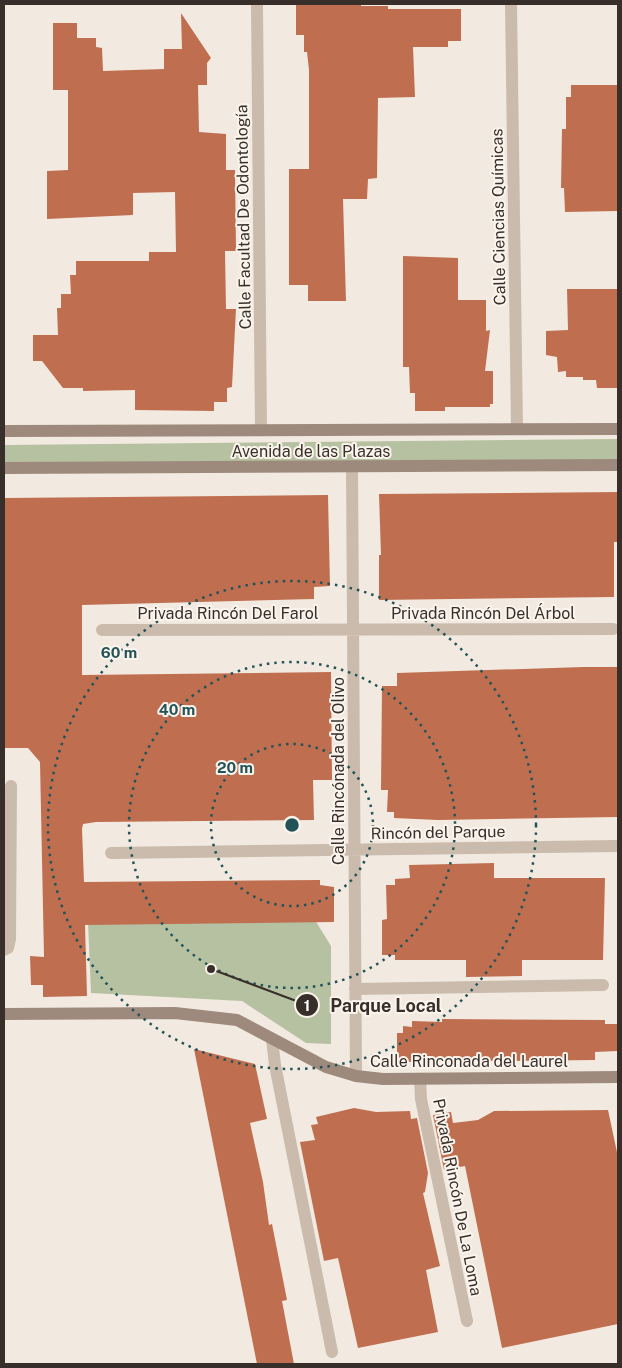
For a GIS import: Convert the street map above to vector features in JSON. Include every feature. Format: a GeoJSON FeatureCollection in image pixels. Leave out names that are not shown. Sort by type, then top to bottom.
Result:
{"type":"FeatureCollection","features":[{"type":"Feature","properties":{"kind":"street","name":"Calle Facultad De Odontología"},"geometry":{"type":"LineString","coordinates":[[257,4],[261,430]]}},
{"type":"Feature","properties":{"kind":"street","name":"Calle Ciencias Químicas"},"geometry":{"type":"LineString","coordinates":[[511,4],[517,429]]}},
{"type":"Feature","properties":{"kind":"street","name":"Avenida de las Plazas"},"geometry":{"type":"LineString","coordinates":[[4,431],[618,428]]}},
{"type":"Feature","properties":{"kind":"street","name":"Avenida de las Plazas"},"geometry":{"type":"LineString","coordinates":[[4,468],[618,465]]}},
{"type":"Feature","properties":{"kind":"street","name":"Calle Rincónada del Olivo"},"geometry":{"type":"LineString","coordinates":[[352,467],[356,1076]]}},
{"type":"Feature","properties":{"kind":"street","name":"Privada Rincón Del Árbol"},"geometry":{"type":"LineString","coordinates":[[353,629],[613,629]]}},
{"type":"Feature","properties":{"kind":"street","name":"Privada Rincón Del Farol"},"geometry":{"type":"LineString","coordinates":[[102,630],[353,629]]}},
{"type":"Feature","properties":{"kind":"street"},"geometry":{"type":"LineString","coordinates":[[4,950],[8,948],[10,939],[11,786]]}},
{"type":"Feature","properties":{"kind":"street","name":"Rincón del Parque"},"geometry":{"type":"LineString","coordinates":[[111,853],[616,846]]}},
{"type":"Feature","properties":{"kind":"street"},"geometry":{"type":"LineString","coordinates":[[355,989],[603,985]]}},
{"type":"Feature","properties":{"kind":"street","name":"Calle Rinconada del Laurel"},"geometry":{"type":"LineString","coordinates":[[4,1014],[175,1013],[237,1020],[326,1067],[356,1076],[383,1080],[618,1077]]}},
{"type":"Feature","properties":{"kind":"street"},"geometry":{"type":"LineString","coordinates":[[272,1038],[275,1065],[332,1352]]}},
{"type":"Feature","properties":{"kind":"street","name":"Privada Rincón De La Loma"},"geometry":{"type":"LineString","coordinates":[[420,1080],[421,1099],[467,1321]]}},
{"type":"Feature","properties":{"kind":"green space"},"geometry":{"type":"Polygon","coordinates":[[[618,439],[618,469],[4,463],[4,445],[618,439]]]}},
{"type":"Feature","properties":{"kind":"green space"},"geometry":{"type":"Polygon","coordinates":[[[315,920],[331,946],[331,1044],[306,1043],[242,1001],[91,993],[88,922],[315,920]]]}},
{"type":"Feature","properties":{"kind":"building"},"geometry":{"type":"Polygon","coordinates":[[[296,4],[361,4],[361,6],[388,6],[388,9],[461,9],[461,41],[448,41],[448,47],[413,47],[415,97],[378,98],[377,178],[368,179],[367,199],[343,199],[346,301],[308,301],[308,285],[289,285],[289,169],[309,169],[309,70],[307,52],[304,52],[304,35],[296,35],[296,4]]]}},
{"type":"Feature","properties":{"kind":"building"},"geometry":{"type":"Polygon","coordinates":[[[181,13],[211,58],[207,63],[207,85],[198,85],[199,132],[226,134],[226,170],[235,170],[236,251],[225,251],[226,309],[236,309],[232,387],[227,388],[227,402],[214,402],[214,411],[135,410],[135,390],[83,391],[83,388],[63,388],[42,361],[33,361],[33,335],[58,335],[57,308],[61,308],[61,294],[71,294],[70,275],[76,275],[76,261],[149,261],[149,252],[176,252],[175,192],[133,193],[133,215],[47,219],[47,171],[68,170],[68,90],[53,90],[53,23],[77,23],[77,38],[96,38],[96,47],[102,48],[103,71],[164,69],[164,49],[182,49],[181,13]]]}},
{"type":"Feature","properties":{"kind":"building"},"geometry":{"type":"Polygon","coordinates":[[[571,85],[618,85],[618,211],[565,212],[564,188],[561,188],[562,129],[566,129],[566,97],[571,97],[571,85]]]}},
{"type":"Feature","properties":{"kind":"building"},"geometry":{"type":"Polygon","coordinates":[[[403,256],[458,258],[458,300],[486,300],[486,331],[490,330],[485,371],[493,371],[493,404],[490,404],[490,407],[445,407],[445,411],[415,411],[415,393],[410,393],[409,367],[403,367],[403,256]]]}},
{"type":"Feature","properties":{"kind":"building"},"geometry":{"type":"Polygon","coordinates":[[[567,289],[618,289],[617,388],[597,388],[596,380],[583,380],[583,377],[566,377],[566,371],[558,372],[557,357],[546,355],[546,331],[568,330],[567,289]]]}},
{"type":"Feature","properties":{"kind":"building"},"geometry":{"type":"Polygon","coordinates":[[[618,492],[618,542],[614,542],[614,597],[379,600],[379,555],[381,555],[379,494],[618,492]]]}},
{"type":"Feature","properties":{"kind":"building"},"geometry":{"type":"Polygon","coordinates":[[[328,495],[330,586],[314,587],[314,599],[82,605],[82,675],[331,672],[332,780],[313,780],[314,820],[96,822],[83,824],[82,829],[84,882],[320,880],[320,885],[334,887],[334,922],[85,925],[87,996],[43,997],[43,985],[31,985],[30,956],[44,957],[40,762],[28,748],[4,748],[4,498],[328,495]]]}},
{"type":"Feature","properties":{"kind":"building"},"geometry":{"type":"Polygon","coordinates":[[[618,667],[618,817],[438,820],[394,818],[394,812],[387,812],[388,790],[381,790],[382,686],[397,686],[397,673],[618,667]]]}},
{"type":"Feature","properties":{"kind":"building"},"geometry":{"type":"Polygon","coordinates":[[[494,863],[494,878],[605,878],[603,960],[522,960],[522,976],[466,977],[466,960],[395,960],[395,955],[382,955],[382,920],[387,919],[386,885],[395,885],[395,879],[410,878],[409,865],[494,863]]]}},
{"type":"Feature","properties":{"kind":"building"},"geometry":{"type":"Polygon","coordinates":[[[442,1019],[605,1020],[605,1024],[618,1024],[618,1051],[595,1052],[595,1060],[397,1062],[397,1033],[403,1033],[403,1026],[412,1027],[412,1021],[442,1022],[442,1019]]]}},
{"type":"Feature","properties":{"kind":"building"},"geometry":{"type":"Polygon","coordinates":[[[194,1049],[255,1064],[267,1119],[250,1123],[263,1182],[269,1225],[272,1224],[287,1300],[282,1301],[294,1364],[257,1364],[194,1049]]]}},
{"type":"Feature","properties":{"kind":"building"},"geometry":{"type":"Polygon","coordinates":[[[354,1108],[376,1112],[410,1111],[411,1119],[417,1118],[428,1173],[425,1192],[423,1193],[440,1266],[426,1270],[438,1332],[358,1348],[338,1258],[324,1261],[300,1142],[315,1140],[311,1125],[318,1124],[316,1117],[354,1108]]]}},
{"type":"Feature","properties":{"kind":"building"},"geometry":{"type":"Polygon","coordinates":[[[608,1110],[618,1157],[618,1324],[502,1348],[465,1166],[444,1170],[433,1115],[451,1112],[453,1123],[478,1120],[494,1111],[608,1110]]]}},
{"type":"Feature","properties":{"kind":"place","name":"Parque Local"},"geometry":{"type":"Point","coordinates":[211,969]}}]}
